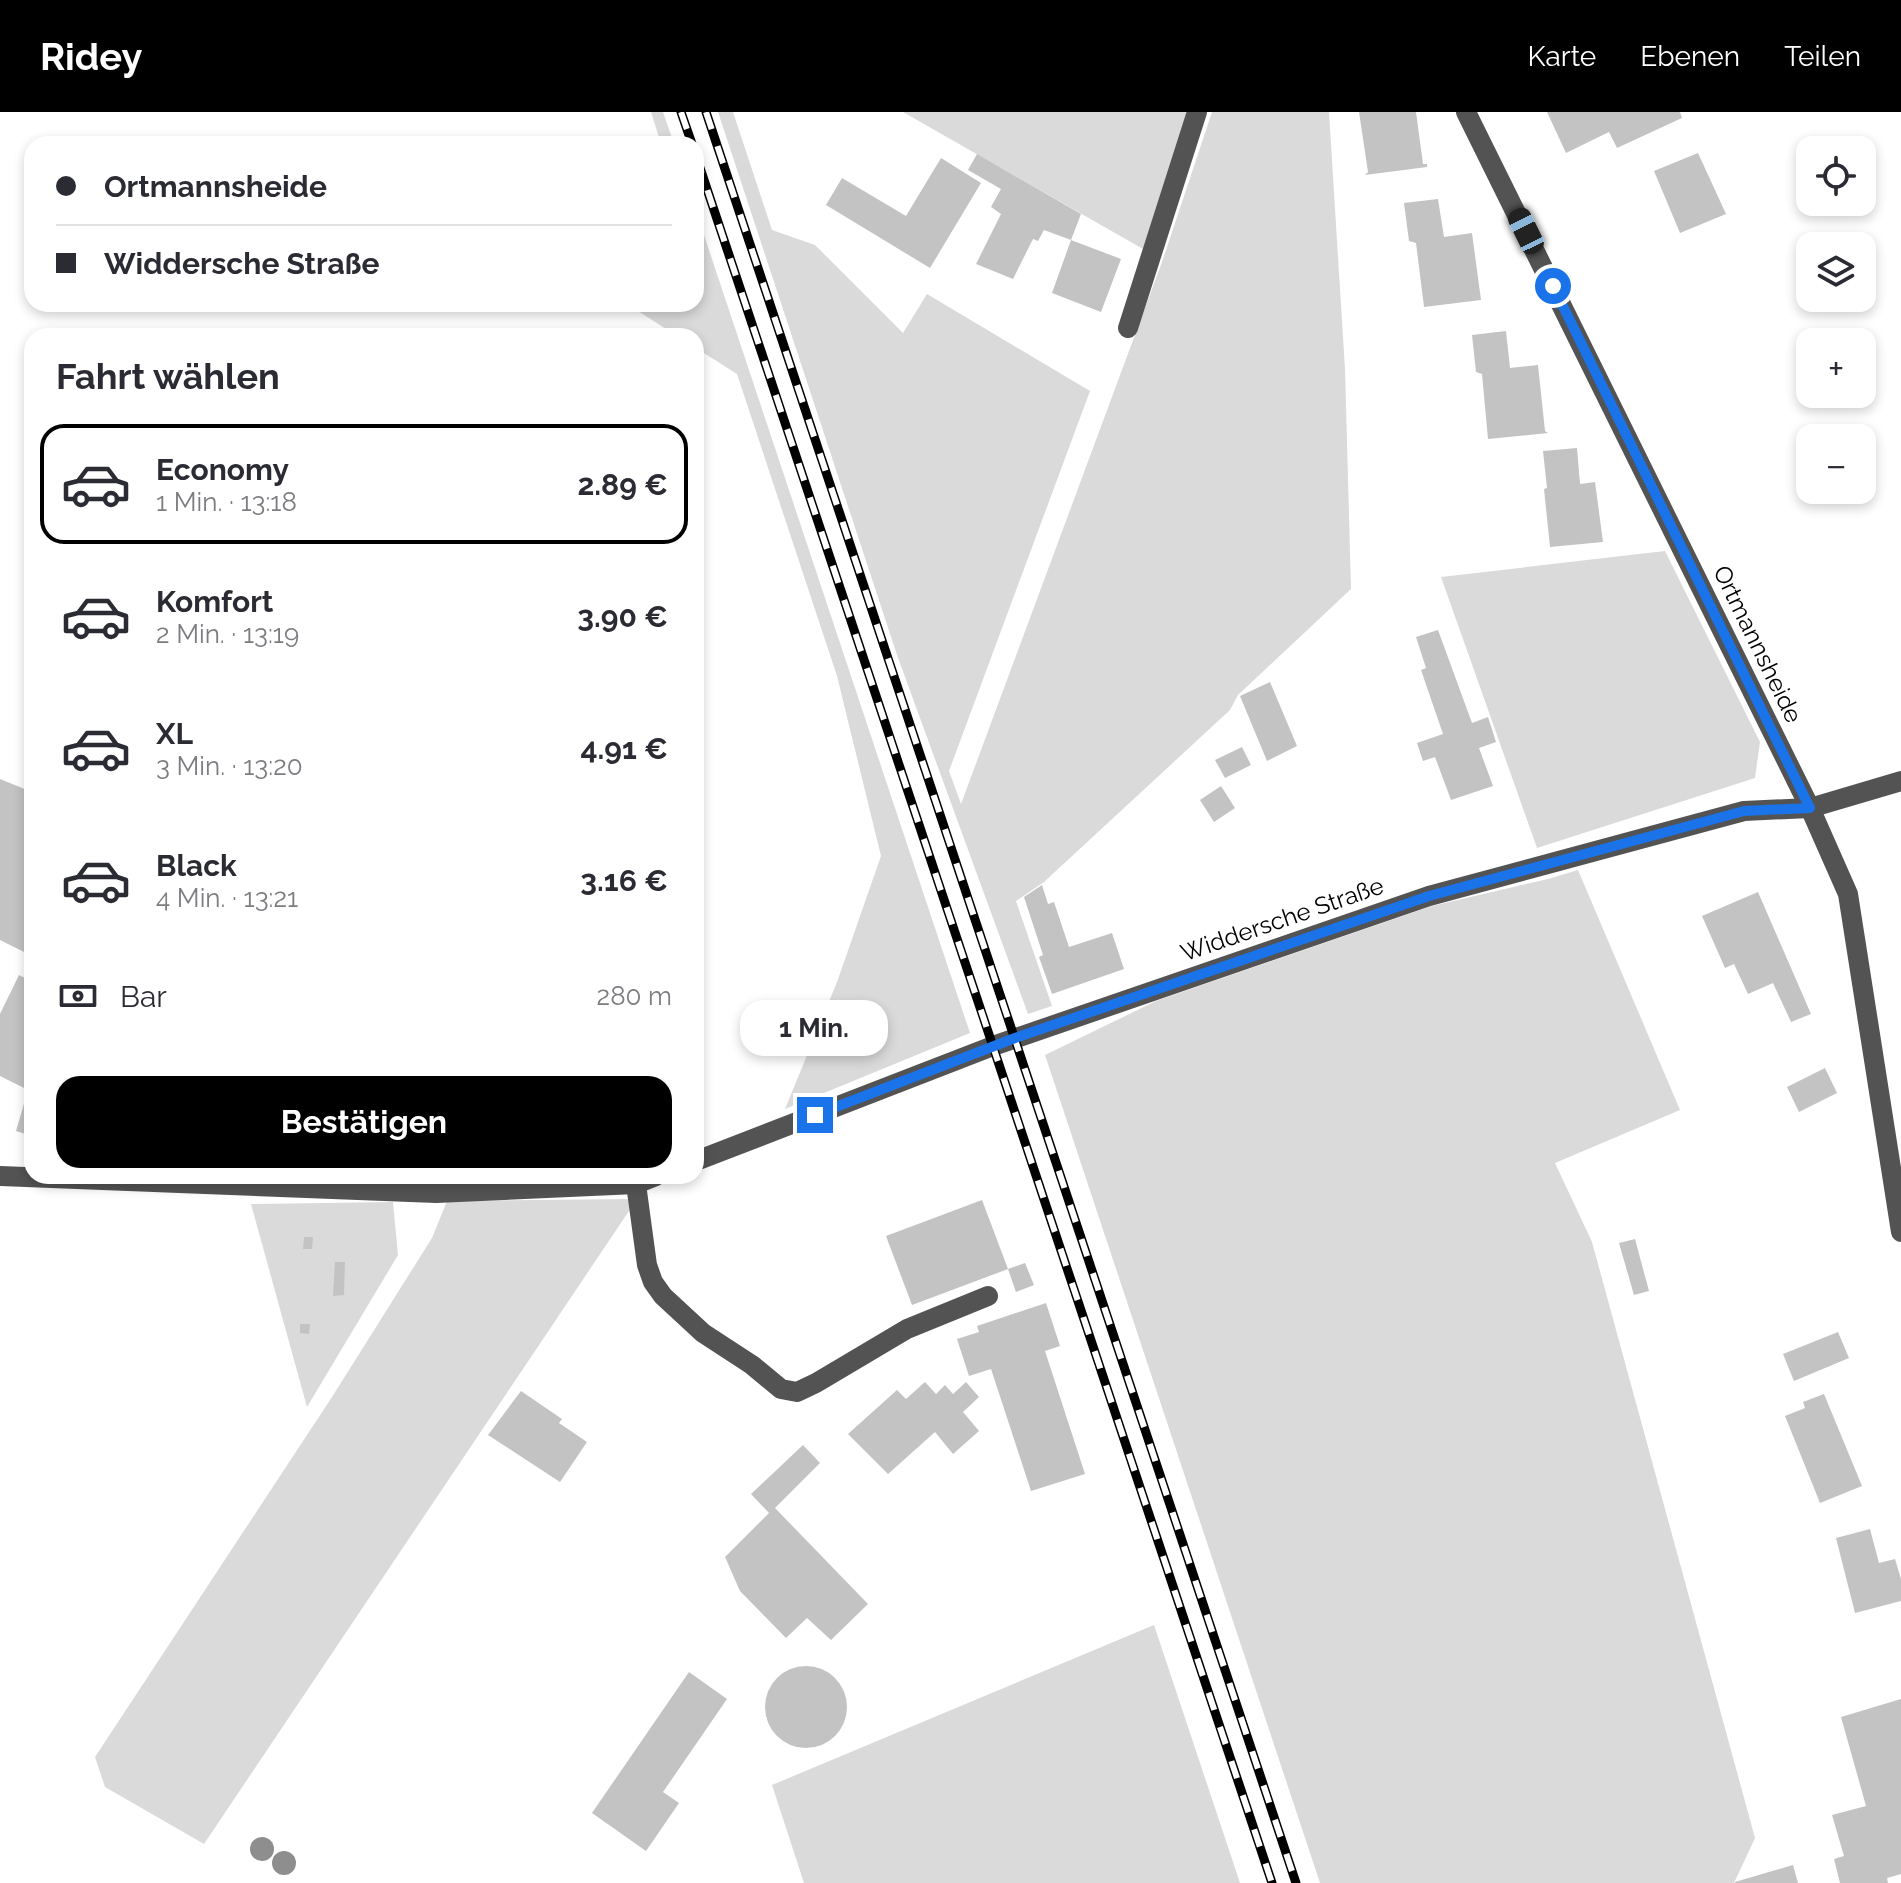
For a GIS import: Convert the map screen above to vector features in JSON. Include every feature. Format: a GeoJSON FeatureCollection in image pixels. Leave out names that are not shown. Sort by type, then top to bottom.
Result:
{"type":"FeatureCollection","features":[{"type":"Feature","properties":{"kind":"street"},"geometry":{"type":"LineString","coordinates":[[1128,328],[1197,112]]}},
{"type":"Feature","properties":{"kind":"street","name":"Ortmannsheide"},"geometry":{"type":"LineString","coordinates":[[1466,112],[1810,808],[1848,894],[1901,1232]]}},
{"type":"Feature","properties":{"kind":"street","name":"Widdersche Straße"},"geometry":{"type":"LineString","coordinates":[[704,1158],[993,1046],[1429,896],[1744,811],[1810,808],[1901,781]]}},
{"type":"Feature","properties":{"kind":"street"},"geometry":{"type":"LineString","coordinates":[[0,1176],[24,1177]]}},
{"type":"Feature","properties":{"kind":"street"},"geometry":{"type":"LineString","coordinates":[[205,1184],[436,1193],[578,1184]]}},
{"type":"Feature","properties":{"kind":"street"},"geometry":{"type":"LineString","coordinates":[[627,1184],[647,1265],[653,1282],[663,1296],[703,1333],[752,1365],[781,1389],[797,1392],[907,1329],[988,1296]]}},
{"type":"Feature","properties":{"kind":"shaded area"},"geometry":{"type":"Polygon","coordinates":[[[651,112],[663,112],[671,136],[658,136],[651,112]]]}},
{"type":"Feature","properties":{"kind":"shaded area"},"geometry":{"type":"Polygon","coordinates":[[[718,112],[733,112],[772,230],[815,245],[903,333],[927,294],[1090,391],[949,771],[961,804],[1162,262],[1212,112],[1329,112],[1345,369],[1351,589],[1238,695],[1230,710],[1044,882],[1016,901],[1052,1006],[1028,1014],[897,655],[718,112]]]}},
{"type":"Feature","properties":{"kind":"shaded area"},"geometry":{"type":"Polygon","coordinates":[[[903,112],[1189,112],[1143,249],[903,112]]]}},
{"type":"Feature","properties":{"kind":"shaded area"},"geometry":{"type":"Polygon","coordinates":[[[704,235],[970,1033],[785,1109],[837,982],[881,856],[837,676],[737,374],[704,353],[704,328],[664,328],[640,312],[704,312],[704,235]]]}},
{"type":"Feature","properties":{"kind":"shaded area"},"geometry":{"type":"Polygon","coordinates":[[[1665,551],[1760,742],[1755,778],[1537,848],[1441,577],[1665,551]]]}},
{"type":"Feature","properties":{"kind":"shaded area"},"geometry":{"type":"Polygon","coordinates":[[[1578,870],[1680,1110],[1555,1163],[1592,1242],[1755,1838],[1734,1883],[1320,1883],[1045,1055],[1156,1001],[1432,906],[1578,870]]]}},
{"type":"Feature","properties":{"kind":"shaded area"},"geometry":{"type":"Polygon","coordinates":[[[637,1199],[204,1844],[105,1787],[95,1757],[332,1397],[432,1238],[447,1201],[637,1199]]]}},
{"type":"Feature","properties":{"kind":"shaded area"},"geometry":{"type":"Polygon","coordinates":[[[393,1202],[398,1255],[307,1407],[251,1204],[393,1202]]]}},
{"type":"Feature","properties":{"kind":"shaded area"},"geometry":{"type":"Polygon","coordinates":[[[1154,1625],[1240,1883],[804,1883],[772,1785],[1154,1625]]]}},
{"type":"Feature","properties":{"kind":"building"},"geometry":{"type":"Polygon","coordinates":[[[1359,112],[1416,112],[1423,164],[1427,167],[1365,175],[1368,172],[1359,112]]]}},
{"type":"Feature","properties":{"kind":"building"},"geometry":{"type":"Polygon","coordinates":[[[1547,112],[1680,112],[1682,118],[1617,148],[1609,132],[1566,153],[1547,112]]]}},
{"type":"Feature","properties":{"kind":"building"},"geometry":{"type":"Polygon","coordinates":[[[1698,153],[1726,214],[1680,233],[1654,171],[1698,153]]]}},
{"type":"Feature","properties":{"kind":"building"},"geometry":{"type":"Polygon","coordinates":[[[977,154],[1081,214],[1071,240],[1044,230],[1038,241],[1033,239],[1013,279],[976,264],[1001,214],[991,207],[1001,189],[968,170],[977,154]]]}},
{"type":"Feature","properties":{"kind":"building"},"geometry":{"type":"Polygon","coordinates":[[[941,158],[981,183],[930,268],[826,205],[842,178],[906,216],[941,158]]]}},
{"type":"Feature","properties":{"kind":"building"},"geometry":{"type":"Polygon","coordinates":[[[1438,199],[1444,237],[1472,233],[1481,300],[1424,307],[1416,243],[1409,241],[1404,203],[1438,199]]]}},
{"type":"Feature","properties":{"kind":"building"},"geometry":{"type":"Polygon","coordinates":[[[1071,240],[1121,259],[1101,312],[1052,293],[1071,240]]]}},
{"type":"Feature","properties":{"kind":"building"},"geometry":{"type":"Polygon","coordinates":[[[1506,331],[1510,368],[1538,365],[1545,431],[1548,433],[1488,439],[1482,374],[1476,372],[1472,335],[1506,331]]]}},
{"type":"Feature","properties":{"kind":"building"},"geometry":{"type":"Polygon","coordinates":[[[1577,448],[1580,484],[1595,482],[1603,542],[1550,547],[1543,451],[1577,448]]]}},
{"type":"Feature","properties":{"kind":"building"},"geometry":{"type":"Polygon","coordinates":[[[1438,630],[1472,723],[1488,717],[1496,742],[1479,748],[1493,786],[1451,800],[1435,757],[1423,761],[1417,743],[1443,734],[1421,670],[1426,668],[1416,637],[1438,630]]]}},
{"type":"Feature","properties":{"kind":"building"},"geometry":{"type":"Polygon","coordinates":[[[1270,682],[1297,746],[1267,761],[1240,696],[1270,682]]]}},
{"type":"Feature","properties":{"kind":"building"},"geometry":{"type":"Polygon","coordinates":[[[1242,747],[1251,765],[1225,778],[1215,760],[1242,747]]]}},
{"type":"Feature","properties":{"kind":"building"},"geometry":{"type":"Polygon","coordinates":[[[0,779],[24,789],[24,952],[0,940],[0,779]]]}},
{"type":"Feature","properties":{"kind":"building"},"geometry":{"type":"Polygon","coordinates":[[[1221,786],[1235,808],[1214,822],[1200,800],[1221,786]]]}},
{"type":"Feature","properties":{"kind":"building"},"geometry":{"type":"Polygon","coordinates":[[[1042,885],[1048,904],[1054,902],[1069,947],[1112,933],[1124,969],[1052,994],[1024,897],[1042,885]]]}},
{"type":"Feature","properties":{"kind":"building"},"geometry":{"type":"Polygon","coordinates":[[[1758,892],[1811,1014],[1791,1022],[1773,983],[1748,994],[1734,964],[1725,968],[1702,916],[1758,892]]]}},
{"type":"Feature","properties":{"kind":"building"},"geometry":{"type":"Polygon","coordinates":[[[19,975],[24,978],[24,1088],[0,1076],[0,1014],[19,975]]]}},
{"type":"Feature","properties":{"kind":"building"},"geometry":{"type":"Polygon","coordinates":[[[1825,1068],[1837,1093],[1799,1112],[1787,1087],[1825,1068]]]}},
{"type":"Feature","properties":{"kind":"building"},"geometry":{"type":"Polygon","coordinates":[[[24,1104],[24,1134],[16,1131],[24,1104]]]}},
{"type":"Feature","properties":{"kind":"building"},"geometry":{"type":"Polygon","coordinates":[[[982,1200],[1008,1269],[912,1305],[886,1236],[982,1200]]]}},
{"type":"Feature","properties":{"kind":"building"},"geometry":{"type":"Polygon","coordinates":[[[304,1237],[313,1237],[312,1249],[303,1249],[304,1237]]]}},
{"type":"Feature","properties":{"kind":"building"},"geometry":{"type":"Polygon","coordinates":[[[1635,1239],[1649,1291],[1634,1295],[1619,1243],[1635,1239]]]}},
{"type":"Feature","properties":{"kind":"building"},"geometry":{"type":"Polygon","coordinates":[[[335,1262],[345,1262],[344,1295],[333,1296],[335,1262]]]}},
{"type":"Feature","properties":{"kind":"building"},"geometry":{"type":"Polygon","coordinates":[[[1025,1263],[1034,1285],[1016,1292],[1008,1269],[1025,1263]]]}},
{"type":"Feature","properties":{"kind":"building"},"geometry":{"type":"Polygon","coordinates":[[[1046,1303],[1060,1346],[1045,1351],[1085,1474],[1031,1491],[991,1369],[969,1376],[957,1339],[979,1332],[977,1326],[1046,1303]]]}},
{"type":"Feature","properties":{"kind":"building"},"geometry":{"type":"Polygon","coordinates":[[[300,1324],[310,1324],[309,1334],[300,1333],[300,1324]]]}},
{"type":"Feature","properties":{"kind":"building"},"geometry":{"type":"Polygon","coordinates":[[[1838,1332],[1849,1358],[1794,1381],[1783,1354],[1838,1332]]]}},
{"type":"Feature","properties":{"kind":"building"},"geometry":{"type":"Polygon","coordinates":[[[925,1382],[936,1394],[945,1385],[953,1394],[966,1382],[979,1397],[963,1412],[979,1431],[953,1454],[935,1432],[888,1474],[848,1434],[897,1390],[906,1399],[925,1382]]]}},
{"type":"Feature","properties":{"kind":"building"},"geometry":{"type":"Polygon","coordinates":[[[521,1391],[562,1419],[559,1423],[587,1442],[560,1482],[488,1435],[521,1391]]]}},
{"type":"Feature","properties":{"kind":"building"},"geometry":{"type":"Polygon","coordinates":[[[1824,1394],[1862,1486],[1820,1503],[1785,1416],[1805,1408],[1803,1402],[1824,1394]]]}},
{"type":"Feature","properties":{"kind":"building"},"geometry":{"type":"Polygon","coordinates":[[[803,1445],[820,1463],[775,1508],[868,1604],[831,1640],[807,1618],[786,1638],[740,1591],[725,1557],[769,1513],[751,1494],[803,1445]]]}},
{"type":"Feature","properties":{"kind":"building"},"geometry":{"type":"Polygon","coordinates":[[[1870,1529],[1879,1563],[1895,1559],[1901,1579],[1901,1601],[1855,1613],[1836,1538],[1870,1529]]]}},
{"type":"Feature","properties":{"kind":"building"},"geometry":{"type":"Polygon","coordinates":[[[806,1666],[822,1670],[835,1678],[843,1691],[847,1707],[843,1723],[835,1736],[822,1744],[806,1748],[790,1744],[777,1736],[769,1723],[765,1707],[769,1691],[777,1678],[790,1670],[806,1666]]]}},
{"type":"Feature","properties":{"kind":"building"},"geometry":{"type":"Polygon","coordinates":[[[689,1672],[727,1699],[663,1792],[679,1803],[646,1851],[592,1813],[689,1672]]]}},
{"type":"Feature","properties":{"kind":"building"},"geometry":{"type":"Polygon","coordinates":[[[1901,1699],[1901,1874],[1887,1878],[1888,1883],[1840,1883],[1834,1859],[1844,1856],[1832,1815],[1866,1806],[1841,1717],[1901,1699]]]}},
{"type":"Feature","properties":{"kind":"building"},"geometry":{"type":"Polygon","coordinates":[[[1793,1865],[1798,1883],[1735,1883],[1735,1882],[1793,1865]]]}},
{"type":"Feature","properties":{"kind":"railway"},"geometry":{"type":"LineString","coordinates":[[681,112],[689,136]]}},
{"type":"Feature","properties":{"kind":"railway"},"geometry":{"type":"LineString","coordinates":[[706,112],[1296,1883]]}},
{"type":"Feature","properties":{"kind":"railway"},"geometry":{"type":"LineString","coordinates":[[704,180],[1272,1883]]}},
{"type":"Feature","properties":{"kind":"route"},"geometry":{"type":"LineString","coordinates":[[815,1115],[1015,1038],[1429,896],[1744,811],[1810,808],[1553,286]]}}]}
